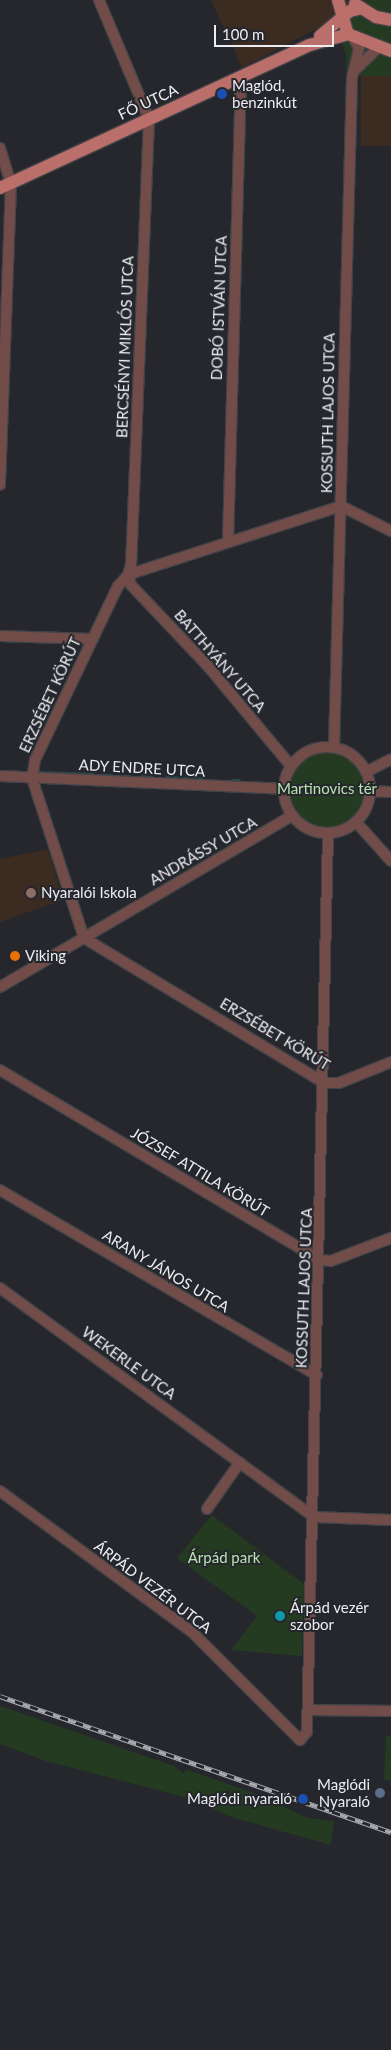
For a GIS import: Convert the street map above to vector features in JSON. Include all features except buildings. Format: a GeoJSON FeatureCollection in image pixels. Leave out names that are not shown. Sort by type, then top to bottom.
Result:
{"type":"FeatureCollection","features":[{"type":"Feature","properties":{"kind":"main road"},"geometry":{"type":"LineString","coordinates":[[338,0],[351,35],[387,52]]}},
{"type":"Feature","properties":{"kind":"main road"},"geometry":{"type":"LineString","coordinates":[[348,0],[391,20]]}},
{"type":"Feature","properties":{"kind":"main road","name":"FŐ UTCA"},"geometry":{"type":"LineString","coordinates":[[310,45],[345,19],[350,11],[362,8]]}},
{"type":"Feature","properties":{"kind":"main road","name":"FŐ UTCA"},"geometry":{"type":"LineString","coordinates":[[5,185],[310,45],[351,35]]}},
{"type":"Feature","properties":{"kind":"street"},"geometry":{"type":"LineString","coordinates":[[99,0],[149,119]]}},
{"type":"Feature","properties":{"kind":"street","name":"KOSSUTH LAJOS UTCA"},"geometry":{"type":"LineString","coordinates":[[334,748],[352,78],[359,48],[351,35]]}},
{"type":"Feature","properties":{"kind":"street"},"geometry":{"type":"LineString","coordinates":[[352,78],[359,64],[387,52]]}},
{"type":"Feature","properties":{"kind":"street","name":"DOBÓ ISTVÁN UTCA"},"geometry":{"type":"LineString","coordinates":[[228,541],[241,77]]}},
{"type":"Feature","properties":{"kind":"street","name":"BERCSÉNYI MIKLÓS UTCA"},"geometry":{"type":"LineString","coordinates":[[128,575],[131,564],[149,119]]}},
{"type":"Feature","properties":{"kind":"street"},"geometry":{"type":"LineString","coordinates":[[0,148],[5,185],[0,485]]}},
{"type":"Feature","properties":{"kind":"street"},"geometry":{"type":"LineString","coordinates":[[128,575],[228,541],[341,506],[391,531]]}},
{"type":"Feature","properties":{"kind":"street","name":"ERZSÉBET KÖRÚT"},"geometry":{"type":"LineString","coordinates":[[128,575],[118,586],[35,760],[32,778],[84,938],[324,1083],[338,1083],[391,1062]]}},
{"type":"Feature","properties":{"kind":"street","name":"BATTHYÁNY UTCA"},"geometry":{"type":"LineString","coordinates":[[128,575],[131,585],[206,664],[291,766]]}},
{"type":"Feature","properties":{"kind":"street"},"geometry":{"type":"LineString","coordinates":[[0,636],[93,639]]}},
{"type":"Feature","properties":{"kind":"street"},"geometry":{"type":"LineString","coordinates":[[334,748],[358,760],[366,772],[370,791],[366,808],[356,822],[328,834],[314,832],[292,816],[284,789],[291,766],[309,751],[334,748]]}},
{"type":"Feature","properties":{"kind":"street"},"geometry":{"type":"LineString","coordinates":[[366,772],[391,759]]}},
{"type":"Feature","properties":{"kind":"street","name":"ADY ENDRE UTCA"},"geometry":{"type":"LineString","coordinates":[[0,776],[284,789]]}},
{"type":"Feature","properties":{"kind":"street"},"geometry":{"type":"LineString","coordinates":[[370,791],[391,792]]}},
{"type":"Feature","properties":{"kind":"street","name":"ANDRÁSSY UTCA"},"geometry":{"type":"LineString","coordinates":[[0,986],[292,816]]}},
{"type":"Feature","properties":{"kind":"street"},"geometry":{"type":"LineString","coordinates":[[356,822],[391,861]]}},
{"type":"Feature","properties":{"kind":"street","name":"KOSSUTH LAJOS UTCA"},"geometry":{"type":"LineString","coordinates":[[300,1740],[307,1732],[310,1710],[328,834]]}},
{"type":"Feature","properties":{"kind":"street","name":"JÓZSEF ATTILA KÖRÚT"},"geometry":{"type":"LineString","coordinates":[[0,1070],[320,1260]]}},
{"type":"Feature","properties":{"kind":"street","name":"ARANY JÁNOS UTCA"},"geometry":{"type":"LineString","coordinates":[[0,1190],[317,1375]]}},
{"type":"Feature","properties":{"kind":"street"},"geometry":{"type":"LineString","coordinates":[[320,1260],[331,1261],[391,1238]]}},
{"type":"Feature","properties":{"kind":"street","name":"WEKERLE UTCA"},"geometry":{"type":"LineString","coordinates":[[0,1288],[314,1517]]}},
{"type":"Feature","properties":{"kind":"street"},"geometry":{"type":"LineString","coordinates":[[207,1509],[240,1462]]}},
{"type":"Feature","properties":{"kind":"street","name":"ÁRPÁD VEZÉR UTCA"},"geometry":{"type":"LineString","coordinates":[[0,1491],[192,1632],[300,1740]]}},
{"type":"Feature","properties":{"kind":"street"},"geometry":{"type":"LineString","coordinates":[[314,1517],[391,1520]]}},
{"type":"Feature","properties":{"kind":"street"},"geometry":{"type":"LineString","coordinates":[[310,1710],[391,1711]]}},
{"type":"Feature","properties":{"kind":"shaded area"},"geometry":{"type":"Polygon","coordinates":[[[211,0],[371,0],[242,68],[211,0]]]}},
{"type":"Feature","properties":{"kind":"shaded area"},"geometry":{"type":"Polygon","coordinates":[[[361,76],[391,76],[391,146],[361,146],[361,76]]]}},
{"type":"Feature","properties":{"kind":"shaded area","name":"Nyaralói Iskola"},"geometry":{"type":"Polygon","coordinates":[[[48,849],[63,900],[0,922],[0,859],[48,849]]]}},
{"type":"Feature","properties":{"kind":"green space"},"geometry":{"type":"Polygon","coordinates":[[[371,0],[391,0],[391,76],[346,76],[346,55],[335,21],[338,14],[371,0]]]}},
{"type":"Feature","properties":{"kind":"green space","name":"Martinovics tér"},"geometry":{"type":"Polygon","coordinates":[[[327,750],[342,753],[355,761],[363,774],[366,789],[363,804],[355,817],[342,825],[327,828],[312,825],[299,817],[291,804],[288,789],[291,774],[299,761],[312,753],[327,750]]]}},
{"type":"Feature","properties":{"kind":"green space","name":"Árpád park"},"geometry":{"type":"Polygon","coordinates":[[[212,1515],[304,1584],[302,1656],[231,1650],[257,1616],[177,1558],[212,1515]]]}},
{"type":"Feature","properties":{"kind":"green space"},"geometry":{"type":"Polygon","coordinates":[[[0,1706],[174,1766],[183,1773],[187,1770],[260,1795],[307,1818],[334,1821],[331,1845],[231,1817],[188,1798],[46,1761],[0,1744],[0,1706]]]}},
{"type":"Feature","properties":{"kind":"green space"},"geometry":{"type":"Polygon","coordinates":[[[386,1736],[391,1736],[391,1780],[384,1780],[386,1736]]]}},
{"type":"Feature","properties":{"kind":"waterway"},"geometry":{"type":"LineString","coordinates":[[12,772],[27,772]]}},
{"type":"Feature","properties":{"kind":"waterway"},"geometry":{"type":"LineString","coordinates":[[36,772],[92,774]]}},
{"type":"Feature","properties":{"kind":"waterway"},"geometry":{"type":"LineString","coordinates":[[97,775],[112,775]]}},
{"type":"Feature","properties":{"kind":"waterway"},"geometry":{"type":"LineString","coordinates":[[117,776],[130,776]]}},
{"type":"Feature","properties":{"kind":"waterway"},"geometry":{"type":"LineString","coordinates":[[142,776],[152,777]]}},
{"type":"Feature","properties":{"kind":"waterway"},"geometry":{"type":"LineString","coordinates":[[167,777],[204,779]]}},
{"type":"Feature","properties":{"kind":"waterway"},"geometry":{"type":"LineString","coordinates":[[232,780],[239,780]]}},
{"type":"Feature","properties":{"kind":"railway"},"geometry":{"type":"LineString","coordinates":[[0,1696],[391,1832]]}},
{"type":"Feature","properties":{"kind":"place","name":"Maglód, benzinkút"},"geometry":{"type":"Point","coordinates":[222,94]}},
{"type":"Feature","properties":{"kind":"place","name":"Nyaralói Iskola"},"geometry":{"type":"Point","coordinates":[31,893]}},
{"type":"Feature","properties":{"kind":"place","name":"Viking"},"geometry":{"type":"Point","coordinates":[15,956]}},
{"type":"Feature","properties":{"kind":"place","name":"Árpád vezér szobor"},"geometry":{"type":"Point","coordinates":[280,1616]}},
{"type":"Feature","properties":{"kind":"place","name":"Maglódi Nyaraló"},"geometry":{"type":"Point","coordinates":[380,1793]}},
{"type":"Feature","properties":{"kind":"place","name":"Maglódi nyaraló"},"geometry":{"type":"Point","coordinates":[303,1799]}}]}
